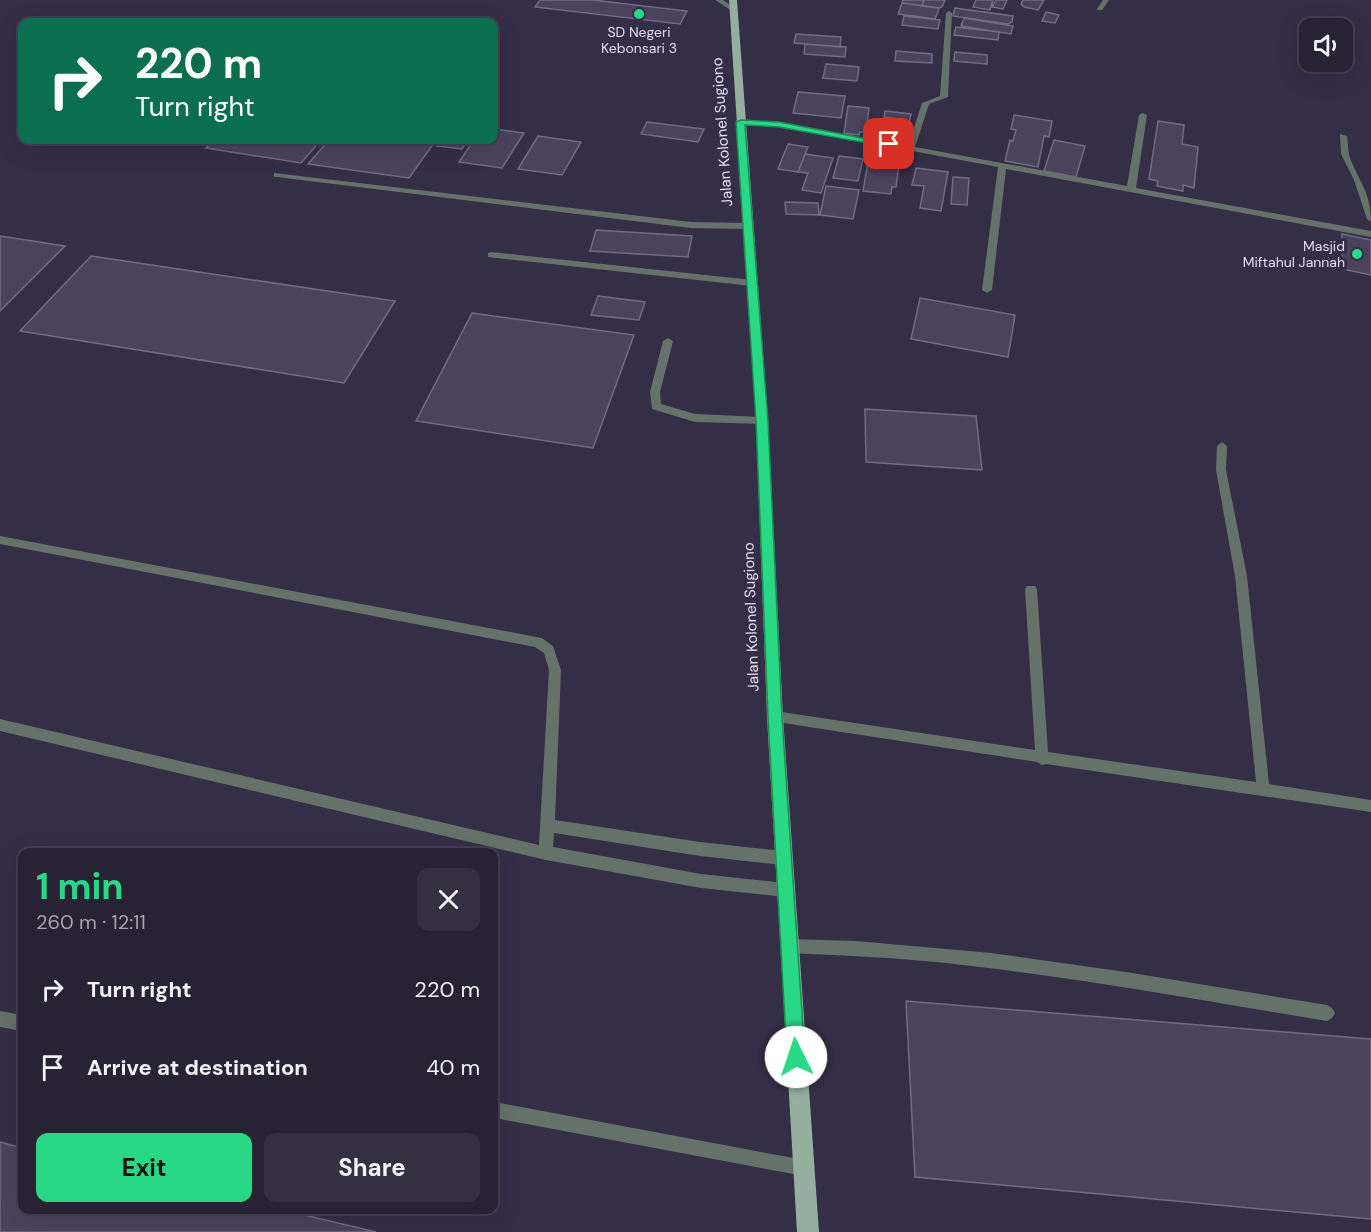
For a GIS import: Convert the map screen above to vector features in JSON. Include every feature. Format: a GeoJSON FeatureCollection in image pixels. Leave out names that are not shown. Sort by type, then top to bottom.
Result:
{"type":"FeatureCollection","features":[{"type":"Feature","properties":{"kind":"main road","name":"Jalan Kolonel Sugiono"},"geometry":{"type":"LineString","coordinates":[[733,5],[762,421],[775,717],[808,1232]]}},
{"type":"Feature","properties":{"kind":"street"},"geometry":{"type":"LineString","coordinates":[[718,0],[733,5]]}},
{"type":"Feature","properties":{"kind":"street"},"geometry":{"type":"LineString","coordinates":[[1100,9],[1106,0]]}},
{"type":"Feature","properties":{"kind":"street"},"geometry":{"type":"LineString","coordinates":[[911,148],[926,103],[944,97],[949,13]]}},
{"type":"Feature","properties":{"kind":"street"},"geometry":{"type":"LineString","coordinates":[[1131,190],[1143,115]]}},
{"type":"Feature","properties":{"kind":"street"},"geometry":{"type":"LineString","coordinates":[[741,122],[779,124],[1371,234]]}},
{"type":"Feature","properties":{"kind":"street"},"geometry":{"type":"LineString","coordinates":[[1343,136],[1345,154],[1358,180],[1371,219]]}},
{"type":"Feature","properties":{"kind":"street"},"geometry":{"type":"LineString","coordinates":[[987,290],[1002,166]]}},
{"type":"Feature","properties":{"kind":"street"},"geometry":{"type":"LineString","coordinates":[[277,175],[691,225],[747,226]]}},
{"type":"Feature","properties":{"kind":"street"},"geometry":{"type":"LineString","coordinates":[[491,255],[752,284]]}},
{"type":"Feature","properties":{"kind":"street"},"geometry":{"type":"LineString","coordinates":[[668,341],[655,392],[656,406],[695,418],[762,421]]}},
{"type":"Feature","properties":{"kind":"street"},"geometry":{"type":"LineString","coordinates":[[1222,446],[1221,470],[1241,576],[1263,790]]}},
{"type":"Feature","properties":{"kind":"street"},"geometry":{"type":"LineString","coordinates":[[0,540],[538,642],[549,650],[555,670],[546,853]]}},
{"type":"Feature","properties":{"kind":"street"},"geometry":{"type":"LineString","coordinates":[[1031,589],[1042,759]]}},
{"type":"Feature","properties":{"kind":"street"},"geometry":{"type":"LineString","coordinates":[[775,717],[1042,759],[1371,806]]}},
{"type":"Feature","properties":{"kind":"street"},"geometry":{"type":"LineString","coordinates":[[0,725],[546,853],[700,881],[785,890]]}},
{"type":"Feature","properties":{"kind":"street"},"geometry":{"type":"LineString","coordinates":[[547,825],[700,849],[783,858]]}},
{"type":"Feature","properties":{"kind":"street"},"geometry":{"type":"LineString","coordinates":[[788,946],[831,946],[1005,963],[1327,1013]]}},
{"type":"Feature","properties":{"kind":"street"},"geometry":{"type":"LineString","coordinates":[[0,1019],[18,1022]]}},
{"type":"Feature","properties":{"kind":"street"},"geometry":{"type":"LineString","coordinates":[[498,1111],[804,1168]]}},
{"type":"Feature","properties":{"kind":"building","name":"SD Negeri Kebonsari 3"},"geometry":{"type":"Polygon","coordinates":[[[540,0],[593,0],[687,11],[680,24],[535,7],[540,0]]]}},
{"type":"Feature","properties":{"kind":"building"},"geometry":{"type":"Polygon","coordinates":[[[903,0],[924,0],[922,6],[902,3],[903,0]]]}},
{"type":"Feature","properties":{"kind":"building"},"geometry":{"type":"Polygon","coordinates":[[[924,0],[945,0],[939,8],[922,6],[924,0]]]}},
{"type":"Feature","properties":{"kind":"building"},"geometry":{"type":"Polygon","coordinates":[[[976,0],[993,0],[990,10],[973,7],[976,0]]]}},
{"type":"Feature","properties":{"kind":"building"},"geometry":{"type":"Polygon","coordinates":[[[996,0],[1007,0],[1003,9],[992,7],[996,0]]]}},
{"type":"Feature","properties":{"kind":"building"},"geometry":{"type":"Polygon","coordinates":[[[1023,0],[1044,0],[1038,10],[1024,7],[1021,4],[1023,0]]]}},
{"type":"Feature","properties":{"kind":"building"},"geometry":{"type":"Polygon","coordinates":[[[902,3],[939,9],[935,19],[898,14],[902,3]]]}},
{"type":"Feature","properties":{"kind":"building"},"geometry":{"type":"Polygon","coordinates":[[[955,8],[1013,16],[1012,22],[1008,24],[953,16],[955,8]]]}},
{"type":"Feature","properties":{"kind":"building"},"geometry":{"type":"Polygon","coordinates":[[[1046,12],[1059,15],[1055,23],[1042,21],[1046,12]]]}},
{"type":"Feature","properties":{"kind":"building"},"geometry":{"type":"Polygon","coordinates":[[[904,16],[940,20],[938,29],[902,25],[904,16]]]}},
{"type":"Feature","properties":{"kind":"building"},"geometry":{"type":"Polygon","coordinates":[[[964,18],[1013,26],[1011,34],[961,26],[964,18]]]}},
{"type":"Feature","properties":{"kind":"building"},"geometry":{"type":"Polygon","coordinates":[[[956,27],[999,32],[998,40],[954,35],[956,27]]]}},
{"type":"Feature","properties":{"kind":"building"},"geometry":{"type":"Polygon","coordinates":[[[796,34],[841,37],[840,47],[794,43],[796,34]]]}},
{"type":"Feature","properties":{"kind":"building"},"geometry":{"type":"Polygon","coordinates":[[[805,44],[846,47],[845,57],[804,54],[805,44]]]}},
{"type":"Feature","properties":{"kind":"building"},"geometry":{"type":"Polygon","coordinates":[[[896,51],[932,54],[932,63],[895,61],[896,51]]]}},
{"type":"Feature","properties":{"kind":"building"},"geometry":{"type":"Polygon","coordinates":[[[955,52],[987,55],[987,64],[954,61],[955,52]]]}},
{"type":"Feature","properties":{"kind":"building"},"geometry":{"type":"Polygon","coordinates":[[[826,64],[859,67],[857,81],[823,78],[826,64]]]}},
{"type":"Feature","properties":{"kind":"building"},"geometry":{"type":"Polygon","coordinates":[[[798,92],[845,96],[841,118],[793,113],[798,92]]]}},
{"type":"Feature","properties":{"kind":"building"},"geometry":{"type":"Polygon","coordinates":[[[848,106],[869,108],[866,132],[860,132],[859,135],[844,133],[848,106]]]}},
{"type":"Feature","properties":{"kind":"building"},"geometry":{"type":"Polygon","coordinates":[[[885,111],[911,114],[906,138],[894,136],[898,119],[884,117],[885,111]]]}},
{"type":"Feature","properties":{"kind":"building"},"geometry":{"type":"Polygon","coordinates":[[[1014,115],[1052,121],[1049,137],[1044,136],[1038,167],[1005,161],[1010,140],[1013,141],[1016,130],[1011,129],[1014,115]]]}},
{"type":"Feature","properties":{"kind":"building"},"geometry":{"type":"Polygon","coordinates":[[[882,119],[894,120],[891,131],[879,130],[882,119]]]}},
{"type":"Feature","properties":{"kind":"building"},"geometry":{"type":"Polygon","coordinates":[[[1158,121],[1184,125],[1182,144],[1198,147],[1194,188],[1183,185],[1183,191],[1157,186],[1158,181],[1149,179],[1158,121]]]}},
{"type":"Feature","properties":{"kind":"building"},"geometry":{"type":"Polygon","coordinates":[[[647,122],[704,129],[698,142],[641,134],[647,122]]]}},
{"type":"Feature","properties":{"kind":"building"},"geometry":{"type":"Polygon","coordinates":[[[498,130],[524,133],[502,168],[459,162],[471,144],[498,144],[498,130]]]}},
{"type":"Feature","properties":{"kind":"building"},"geometry":{"type":"Polygon","coordinates":[[[538,136],[581,142],[562,175],[518,169],[538,136]]]}},
{"type":"Feature","properties":{"kind":"building"},"geometry":{"type":"Polygon","coordinates":[[[1054,140],[1085,146],[1076,177],[1044,171],[1054,140]]]}},
{"type":"Feature","properties":{"kind":"building"},"geometry":{"type":"Polygon","coordinates":[[[210,144],[318,144],[301,163],[206,148],[210,144]]]}},
{"type":"Feature","properties":{"kind":"building"},"geometry":{"type":"Polygon","coordinates":[[[326,144],[433,144],[409,178],[308,164],[326,144]]]}},
{"type":"Feature","properties":{"kind":"building"},"geometry":{"type":"Polygon","coordinates":[[[438,144],[465,144],[462,149],[437,146],[438,144]]]}},
{"type":"Feature","properties":{"kind":"building"},"geometry":{"type":"Polygon","coordinates":[[[788,144],[808,147],[798,172],[778,169],[788,144]]]}},
{"type":"Feature","properties":{"kind":"building"},"geometry":{"type":"Polygon","coordinates":[[[805,154],[833,158],[821,193],[802,190],[808,173],[798,172],[805,154]]]}},
{"type":"Feature","properties":{"kind":"building"},"geometry":{"type":"Polygon","coordinates":[[[839,156],[863,159],[858,181],[833,178],[839,156]]]}},
{"type":"Feature","properties":{"kind":"building"},"geometry":{"type":"Polygon","coordinates":[[[868,162],[899,165],[896,187],[892,187],[891,194],[863,191],[868,162]]]}},
{"type":"Feature","properties":{"kind":"building"},"geometry":{"type":"Polygon","coordinates":[[[916,168],[948,172],[941,211],[920,208],[924,186],[912,185],[916,168]]]}},
{"type":"Feature","properties":{"kind":"building"},"geometry":{"type":"Polygon","coordinates":[[[953,177],[969,178],[967,205],[951,204],[953,177]]]}},
{"type":"Feature","properties":{"kind":"building"},"geometry":{"type":"Polygon","coordinates":[[[826,186],[859,190],[853,219],[820,215],[826,186]]]}},
{"type":"Feature","properties":{"kind":"building"},"geometry":{"type":"Polygon","coordinates":[[[785,202],[818,203],[819,215],[786,214],[785,202]]]}},
{"type":"Feature","properties":{"kind":"building"},"geometry":{"type":"Polygon","coordinates":[[[596,230],[692,236],[688,257],[590,251],[596,230]]]}},
{"type":"Feature","properties":{"kind":"building","name":"Masjid Miftahul Jannah"},"geometry":{"type":"Polygon","coordinates":[[[1342,234],[1371,240],[1371,275],[1342,269],[1342,234]]]}},
{"type":"Feature","properties":{"kind":"building"},"geometry":{"type":"Polygon","coordinates":[[[0,236],[65,246],[0,311],[0,236]]]}},
{"type":"Feature","properties":{"kind":"building"},"geometry":{"type":"Polygon","coordinates":[[[91,256],[395,301],[344,383],[20,331],[91,256]]]}},
{"type":"Feature","properties":{"kind":"building"},"geometry":{"type":"Polygon","coordinates":[[[598,296],[645,302],[639,320],[591,315],[598,296]]]}},
{"type":"Feature","properties":{"kind":"building"},"geometry":{"type":"Polygon","coordinates":[[[920,298],[1015,315],[1008,357],[911,339],[920,298]]]}},
{"type":"Feature","properties":{"kind":"building"},"geometry":{"type":"Polygon","coordinates":[[[472,313],[634,335],[593,448],[416,421],[472,313]]]}},
{"type":"Feature","properties":{"kind":"building"},"geometry":{"type":"Polygon","coordinates":[[[865,409],[976,416],[982,470],[866,462],[865,409]]]}},
{"type":"Feature","properties":{"kind":"building"},"geometry":{"type":"Polygon","coordinates":[[[906,1001],[1371,1039],[1371,1219],[915,1177],[906,1001]]]}},
{"type":"Feature","properties":{"kind":"building"},"geometry":{"type":"Polygon","coordinates":[[[0,1142],[18,1147],[18,1214],[300,1214],[376,1232],[0,1232],[0,1142]]]}},
{"type":"Feature","properties":{"kind":"place","name":"SD Negeri Kebonsari 3"},"geometry":{"type":"Point","coordinates":[639,14]}},
{"type":"Feature","properties":{"kind":"place","name":"Masjid Miftahul Jannah"},"geometry":{"type":"Point","coordinates":[1357,254]}},
{"type":"Feature","properties":{"kind":"route"},"geometry":{"type":"LineString","coordinates":[[796,1057],[775,717],[762,421],[741,122],[779,124],[889,144]]}}]}
